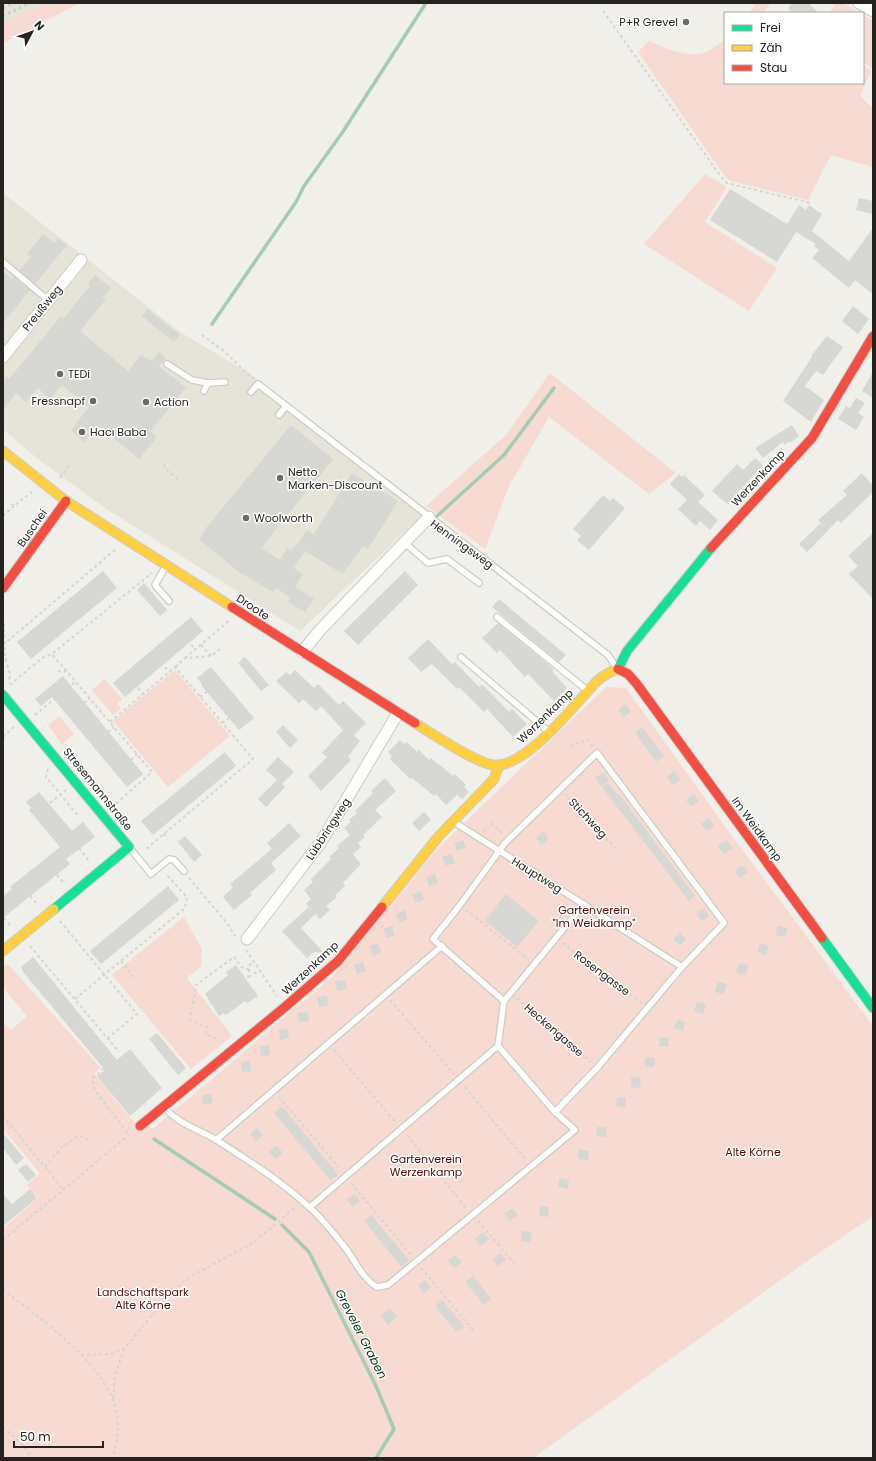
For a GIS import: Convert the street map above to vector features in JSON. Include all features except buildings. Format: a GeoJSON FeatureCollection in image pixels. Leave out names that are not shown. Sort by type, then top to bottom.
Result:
{"type":"FeatureCollection","features":[{"type":"Feature","properties":{"kind":"street"},"geometry":{"type":"LineString","coordinates":[[859,3],[873,11]]}},
{"type":"Feature","properties":{"kind":"street","name":"Preußweg"},"geometry":{"type":"LineString","coordinates":[[3,357],[81,260]]}},
{"type":"Feature","properties":{"kind":"street","name":"Werzenkamp"},"geometry":{"type":"LineString","coordinates":[[140,1126],[285,1007],[338,961],[453,821],[494,779],[499,765],[516,759],[549,732],[605,673],[618,669],[626,651],[695,567],[812,438],[873,336]]}},
{"type":"Feature","properties":{"kind":"street","name":"Droote"},"geometry":{"type":"LineString","coordinates":[[3,451],[66,501],[398,713],[478,760],[499,765]]}},
{"type":"Feature","properties":{"kind":"street","name":"Buschei"},"geometry":{"type":"LineString","coordinates":[[3,588],[66,501]]}},
{"type":"Feature","properties":{"kind":"street","name":"Henningsweg"},"geometry":{"type":"LineString","coordinates":[[302,652],[321,629],[429,517]]}},
{"type":"Feature","properties":{"kind":"street","name":"Im Weidkamp"},"geometry":{"type":"LineString","coordinates":[[618,669],[628,674],[636,683],[873,1008]]}},
{"type":"Feature","properties":{"kind":"street","name":"Stresemannstraße"},"geometry":{"type":"LineString","coordinates":[[3,695],[129,847],[3,951]]}},
{"type":"Feature","properties":{"kind":"street","name":"Lübbringweg"},"geometry":{"type":"LineString","coordinates":[[242,941],[321,842],[398,713]]}},
{"type":"Feature","properties":{"kind":"lane"},"geometry":{"type":"LineString","coordinates":[[3,262],[48,300]]}},
{"type":"Feature","properties":{"kind":"lane"},"geometry":{"type":"LineString","coordinates":[[167,364],[192,380],[208,384],[225,382]]}},
{"type":"Feature","properties":{"kind":"lane"},"geometry":{"type":"LineString","coordinates":[[204,391],[208,384]]}},
{"type":"Feature","properties":{"kind":"lane"},"geometry":{"type":"LineString","coordinates":[[251,392],[258,384],[429,517]]}},
{"type":"Feature","properties":{"kind":"lane"},"geometry":{"type":"LineString","coordinates":[[279,415],[286,406]]}},
{"type":"Feature","properties":{"kind":"lane","name":"Henningsweg"},"geometry":{"type":"LineString","coordinates":[[429,517],[608,655],[618,669]]}},
{"type":"Feature","properties":{"kind":"lane"},"geometry":{"type":"LineString","coordinates":[[405,543],[428,563],[447,559],[479,583]]}},
{"type":"Feature","properties":{"kind":"lane"},"geometry":{"type":"LineString","coordinates":[[166,566],[155,585],[169,601]]}},
{"type":"Feature","properties":{"kind":"lane"},"geometry":{"type":"LineString","coordinates":[[497,617],[588,692]]}},
{"type":"Feature","properties":{"kind":"lane"},"geometry":{"type":"LineString","coordinates":[[461,657],[549,732]]}},
{"type":"Feature","properties":{"kind":"lane"},"geometry":{"type":"LineString","coordinates":[[504,1001],[433,939],[460,905],[499,850],[597,753],[724,923],[682,967],[598,1068],[555,1112]]}},
{"type":"Feature","properties":{"kind":"lane","name":"Hauptweg"},"geometry":{"type":"LineString","coordinates":[[453,821],[682,967]]}},
{"type":"Feature","properties":{"kind":"lane"},"geometry":{"type":"LineString","coordinates":[[129,847],[151,874],[169,859],[174,860],[184,871]]}},
{"type":"Feature","properties":{"kind":"lane"},"geometry":{"type":"LineString","coordinates":[[310,1207],[498,1046],[504,1001],[584,904]]}},
{"type":"Feature","properties":{"kind":"lane"},"geometry":{"type":"LineString","coordinates":[[216,1140],[442,946]]}},
{"type":"Feature","properties":{"kind":"lane"},"geometry":{"type":"LineString","coordinates":[[164,1107],[174,1118],[216,1140],[259,1168],[310,1207],[346,1249],[371,1284],[377,1288],[388,1285],[575,1130],[555,1112],[498,1046]]}},
{"type":"Feature","properties":{"kind":"path"},"geometry":{"type":"LineString","coordinates":[[603,12],[722,178],[731,184],[811,203]]}},
{"type":"Feature","properties":{"kind":"path"},"geometry":{"type":"LineString","coordinates":[[202,335],[224,352],[258,384]]}},
{"type":"Feature","properties":{"kind":"path"},"geometry":{"type":"LineString","coordinates":[[60,478],[71,463]]}},
{"type":"Feature","properties":{"kind":"path"},"geometry":{"type":"LineString","coordinates":[[164,464],[166,469],[178,479]]}},
{"type":"Feature","properties":{"kind":"path"},"geometry":{"type":"LineString","coordinates":[[3,516],[35,489]]}},
{"type":"Feature","properties":{"kind":"path"},"geometry":{"type":"LineString","coordinates":[[4,645],[117,549],[124,538]]}},
{"type":"Feature","properties":{"kind":"path"},"geometry":{"type":"LineString","coordinates":[[4,623],[5,656],[10,674],[9,686],[42,658],[52,654],[153,572]]}},
{"type":"Feature","properties":{"kind":"path"},"geometry":{"type":"LineString","coordinates":[[110,722],[118,713],[143,694],[200,644],[229,621]]}},
{"type":"Feature","properties":{"kind":"path"},"geometry":{"type":"LineString","coordinates":[[200,644],[210,656]]}},
{"type":"Feature","properties":{"kind":"path"},"geometry":{"type":"LineString","coordinates":[[191,645],[195,649]]}},
{"type":"Feature","properties":{"kind":"path"},"geometry":{"type":"LineString","coordinates":[[185,658],[210,656],[220,649]]}},
{"type":"Feature","properties":{"kind":"path"},"geometry":{"type":"LineString","coordinates":[[52,654],[152,772],[112,807]]}},
{"type":"Feature","properties":{"kind":"path"},"geometry":{"type":"LineString","coordinates":[[165,667],[169,672]]}},
{"type":"Feature","properties":{"kind":"path"},"geometry":{"type":"LineString","coordinates":[[146,849],[253,759],[175,667]]}},
{"type":"Feature","properties":{"kind":"path"},"geometry":{"type":"LineString","coordinates":[[58,671],[64,672],[66,670]]}},
{"type":"Feature","properties":{"kind":"path"},"geometry":{"type":"LineString","coordinates":[[35,715],[76,681]]}},
{"type":"Feature","properties":{"kind":"path"},"geometry":{"type":"LineString","coordinates":[[138,688],[143,694]]}},
{"type":"Feature","properties":{"kind":"path"},"geometry":{"type":"LineString","coordinates":[[200,697],[207,692]]}},
{"type":"Feature","properties":{"kind":"path"},"geometry":{"type":"LineString","coordinates":[[84,703],[90,698]]}},
{"type":"Feature","properties":{"kind":"path"},"geometry":{"type":"LineString","coordinates":[[222,723],[228,718]]}},
{"type":"Feature","properties":{"kind":"path"},"geometry":{"type":"LineString","coordinates":[[108,732],[114,727]]}},
{"type":"Feature","properties":{"kind":"path"},"geometry":{"type":"LineString","coordinates":[[570,746],[588,740],[597,753]]}},
{"type":"Feature","properties":{"kind":"path"},"geometry":{"type":"LineString","coordinates":[[131,760],[137,754]]}},
{"type":"Feature","properties":{"kind":"path"},"geometry":{"type":"LineString","coordinates":[[56,758],[49,764],[46,777],[79,817]]}},
{"type":"Feature","properties":{"kind":"path"},"geometry":{"type":"LineString","coordinates":[[50,803],[76,782]]}},
{"type":"Feature","properties":{"kind":"path","name":"Stichweg"},"geometry":{"type":"LineString","coordinates":[[560,789],[615,848]]}},
{"type":"Feature","properties":{"kind":"path"},"geometry":{"type":"LineString","coordinates":[[492,823],[508,840]]}},
{"type":"Feature","properties":{"kind":"path"},"geometry":{"type":"LineString","coordinates":[[164,834],[168,840]]}},
{"type":"Feature","properties":{"kind":"path"},"geometry":{"type":"LineString","coordinates":[[79,848],[91,862]]}},
{"type":"Feature","properties":{"kind":"path"},"geometry":{"type":"LineString","coordinates":[[75,999],[185,908],[187,897],[162,869]]}},
{"type":"Feature","properties":{"kind":"path"},"geometry":{"type":"LineString","coordinates":[[184,871],[242,941],[259,970],[285,1007]]}},
{"type":"Feature","properties":{"kind":"path"},"geometry":{"type":"LineString","coordinates":[[57,875],[65,884]]}},
{"type":"Feature","properties":{"kind":"path"},"geometry":{"type":"LineString","coordinates":[[30,896],[39,906]]}},
{"type":"Feature","properties":{"kind":"path"},"geometry":{"type":"LineString","coordinates":[[460,905],[534,964]]}},
{"type":"Feature","properties":{"kind":"path"},"geometry":{"type":"LineString","coordinates":[[52,911],[137,1014],[108,1038]]}},
{"type":"Feature","properties":{"kind":"path"},"geometry":{"type":"LineString","coordinates":[[4,918],[13,928]]}},
{"type":"Feature","properties":{"kind":"path"},"geometry":{"type":"LineString","coordinates":[[22,936],[119,1052]]}},
{"type":"Feature","properties":{"kind":"path","name":"Rosengasse"},"geometry":{"type":"LineString","coordinates":[[557,938],[648,1007]]}},
{"type":"Feature","properties":{"kind":"path"},"geometry":{"type":"LineString","coordinates":[[216,1038],[205,1034],[207,1027],[190,1020],[196,985],[234,958],[241,967],[250,970]]}},
{"type":"Feature","properties":{"kind":"path"},"geometry":{"type":"LineString","coordinates":[[252,959],[248,978],[259,970]]}},
{"type":"Feature","properties":{"kind":"path"},"geometry":{"type":"LineString","coordinates":[[121,961],[136,980]]}},
{"type":"Feature","properties":{"kind":"path","name":"Heckengasse"},"geometry":{"type":"LineString","coordinates":[[511,992],[598,1068]]}},
{"type":"Feature","properties":{"kind":"path"},"geometry":{"type":"LineString","coordinates":[[328,1043],[515,1264]]}},
{"type":"Feature","properties":{"kind":"path"},"geometry":{"type":"LineString","coordinates":[[108,1064],[92,1079],[95,1090],[129,1135]]}},
{"type":"Feature","properties":{"kind":"path"},"geometry":{"type":"LineString","coordinates":[[273,1090],[473,1330]]}},
{"type":"Feature","properties":{"kind":"path"},"geometry":{"type":"LineString","coordinates":[[3,1116],[64,1189]]}},
{"type":"Feature","properties":{"kind":"path"},"geometry":{"type":"LineString","coordinates":[[3,1240],[140,1126]]}},
{"type":"Feature","properties":{"kind":"path"},"geometry":{"type":"LineString","coordinates":[[45,1167],[62,1147],[78,1136],[85,1137],[90,1144]]}},
{"type":"Feature","properties":{"kind":"path"},"geometry":{"type":"LineString","coordinates":[[112,1458],[117,1445],[118,1424],[113,1399],[115,1376],[124,1349],[171,1292],[191,1276],[253,1242],[288,1215]]}},
{"type":"Feature","properties":{"kind":"path"},"geometry":{"type":"LineString","coordinates":[[3,1289],[81,1355],[98,1375],[113,1399]]}},
{"type":"Feature","properties":{"kind":"path"},"geometry":{"type":"LineString","coordinates":[[81,1355],[109,1354],[124,1349]]}},
{"type":"Feature","properties":{"kind":"path"},"geometry":{"type":"LineString","coordinates":[[3,1427],[21,1443],[32,1458]]}},
{"type":"Feature","properties":{"kind":"shaded area"},"geometry":{"type":"Polygon","coordinates":[[[3,3],[46,3],[3,23],[3,3]]]}},
{"type":"Feature","properties":{"kind":"shaded area"},"geometry":{"type":"Polygon","coordinates":[[[3,193],[180,332],[252,375],[428,510],[300,631],[105,508],[38,459],[3,429],[3,193]]]}},
{"type":"Feature","properties":{"kind":"green space"},"geometry":{"type":"Polygon","coordinates":[[[46,3],[80,3],[3,43],[3,23],[46,3]]]}},
{"type":"Feature","properties":{"kind":"green space"},"geometry":{"type":"Polygon","coordinates":[[[756,3],[771,3],[764,12],[750,12],[756,3]]]}},
{"type":"Feature","properties":{"kind":"green space"},"geometry":{"type":"Polygon","coordinates":[[[836,3],[843,3],[857,12],[830,12],[836,3]]]}},
{"type":"Feature","properties":{"kind":"green space"},"geometry":{"type":"Polygon","coordinates":[[[864,16],[873,21],[873,68],[864,63],[864,16]]]}},
{"type":"Feature","properties":{"kind":"green space"},"geometry":{"type":"Polygon","coordinates":[[[724,40],[724,84],[864,84],[864,66],[871,71],[860,96],[873,109],[873,167],[831,155],[808,200],[731,181],[726,178],[638,52],[649,41],[676,52],[697,54],[709,51],[724,40]]]}},
{"type":"Feature","properties":{"kind":"green space"},"geometry":{"type":"Polygon","coordinates":[[[705,174],[727,187],[705,222],[777,268],[749,311],[644,244],[705,174]]]}},
{"type":"Feature","properties":{"kind":"green space"},"geometry":{"type":"Polygon","coordinates":[[[550,373],[676,473],[649,494],[549,417],[509,486],[485,549],[426,506],[506,435],[550,373]]]}},
{"type":"Feature","properties":{"kind":"green space"},"geometry":{"type":"Polygon","coordinates":[[[175,670],[230,736],[168,787],[113,721],[175,670]]]}},
{"type":"Feature","properties":{"kind":"green space"},"geometry":{"type":"Polygon","coordinates":[[[105,679],[122,699],[117,704],[121,709],[113,715],[92,690],[105,679]]]}},
{"type":"Feature","properties":{"kind":"green space"},"geometry":{"type":"Polygon","coordinates":[[[606,687],[626,688],[732,836],[873,1026],[873,1216],[803,1264],[533,1458],[3,1458],[3,1228],[38,1198],[27,1185],[40,1173],[3,1129],[3,1021],[11,1030],[27,1016],[3,988],[3,967],[8,964],[100,1067],[95,1074],[130,1118],[140,1126],[154,1128],[333,976],[438,848],[606,687]]]}},
{"type":"Feature","properties":{"kind":"green space"},"geometry":{"type":"Polygon","coordinates":[[[59,716],[74,734],[62,744],[48,725],[59,716]]]}},
{"type":"Feature","properties":{"kind":"green space"},"geometry":{"type":"Polygon","coordinates":[[[184,917],[202,949],[201,966],[187,978],[232,1036],[191,1069],[112,975],[184,917]]]}},
{"type":"Feature","properties":{"kind":"waterway"},"geometry":{"type":"LineString","coordinates":[[212,324],[296,202],[304,186],[342,133],[426,3]]}},
{"type":"Feature","properties":{"kind":"waterway","name":"Greveler Graben"},"geometry":{"type":"LineString","coordinates":[[437,516],[504,455],[554,388]]}},
{"type":"Feature","properties":{"kind":"waterway","name":"Greveler Graben"},"geometry":{"type":"LineString","coordinates":[[154,1139],[275,1219]]}},
{"type":"Feature","properties":{"kind":"waterway","name":"Greveler Graben"},"geometry":{"type":"LineString","coordinates":[[282,1225],[309,1252],[376,1386],[394,1429],[376,1458]]}},
{"type":"Feature","properties":{"kind":"railway"},"geometry":{"type":"LineString","coordinates":[[3,8],[14,3]]}},
{"type":"Feature","properties":{"kind":"railway"},"geometry":{"type":"LineString","coordinates":[[3,16],[30,3]]}},
{"type":"Feature","properties":{"kind":"traffic: fast"},"geometry":{"type":"LineString","coordinates":[[618,669],[627,651],[711,548]]}},
{"type":"Feature","properties":{"kind":"traffic: fast"},"geometry":{"type":"LineString","coordinates":[[3,695],[129,847],[54,909]]}},
{"type":"Feature","properties":{"kind":"traffic: fast"},"geometry":{"type":"LineString","coordinates":[[822,938],[873,1008]]}},
{"type":"Feature","properties":{"kind":"traffic: slow"},"geometry":{"type":"LineString","coordinates":[[3,451],[66,501],[232,607]]}},
{"type":"Feature","properties":{"kind":"traffic: slow"},"geometry":{"type":"LineString","coordinates":[[415,723],[475,759],[493,765],[504,764],[528,752],[562,720],[596,682],[618,669]]}},
{"type":"Feature","properties":{"kind":"traffic: slow"},"geometry":{"type":"LineString","coordinates":[[382,907],[439,836],[494,779],[499,765]]}},
{"type":"Feature","properties":{"kind":"traffic: slow"},"geometry":{"type":"LineString","coordinates":[[3,951],[54,909]]}},
{"type":"Feature","properties":{"kind":"traffic: jam"},"geometry":{"type":"LineString","coordinates":[[711,548],[812,438],[873,336]]}},
{"type":"Feature","properties":{"kind":"traffic: jam"},"geometry":{"type":"LineString","coordinates":[[3,588],[66,501]]}},
{"type":"Feature","properties":{"kind":"traffic: jam"},"geometry":{"type":"LineString","coordinates":[[232,607],[415,723]]}},
{"type":"Feature","properties":{"kind":"traffic: jam"},"geometry":{"type":"LineString","coordinates":[[618,669],[628,674],[636,683],[822,938]]}},
{"type":"Feature","properties":{"kind":"traffic: jam"},"geometry":{"type":"LineString","coordinates":[[140,1126],[285,1007],[338,961],[382,907]]}},
{"type":"Feature","properties":{"kind":"place","name":"P+R Grevel"},"geometry":{"type":"Point","coordinates":[686,22]}},
{"type":"Feature","properties":{"kind":"place","name":"TEDi"},"geometry":{"type":"Point","coordinates":[60,374]}},
{"type":"Feature","properties":{"kind":"place","name":"Fressnapf"},"geometry":{"type":"Point","coordinates":[93,401]}},
{"type":"Feature","properties":{"kind":"place","name":"Action"},"geometry":{"type":"Point","coordinates":[146,402]}},
{"type":"Feature","properties":{"kind":"place","name":"Hacı Baba"},"geometry":{"type":"Point","coordinates":[82,432]}},
{"type":"Feature","properties":{"kind":"place","name":"Netto Marken-Discount"},"geometry":{"type":"Point","coordinates":[280,478]}},
{"type":"Feature","properties":{"kind":"place","name":"Woolworth"},"geometry":{"type":"Point","coordinates":[246,518]}},
{"type":"Feature","properties":{"kind":"park label","name":"Gartenverein \"Im Weidkamp\""},"geometry":{"type":"Point","coordinates":[594,916]}},
{"type":"Feature","properties":{"kind":"park label","name":"Alte Körne"},"geometry":{"type":"Point","coordinates":[753,1152]}},
{"type":"Feature","properties":{"kind":"park label","name":"Gartenverein Werzenkamp"},"geometry":{"type":"Point","coordinates":[426,1165]}},
{"type":"Feature","properties":{"kind":"park label","name":"Landschaftspark Alte Körne"},"geometry":{"type":"Point","coordinates":[143,1298]}}]}
